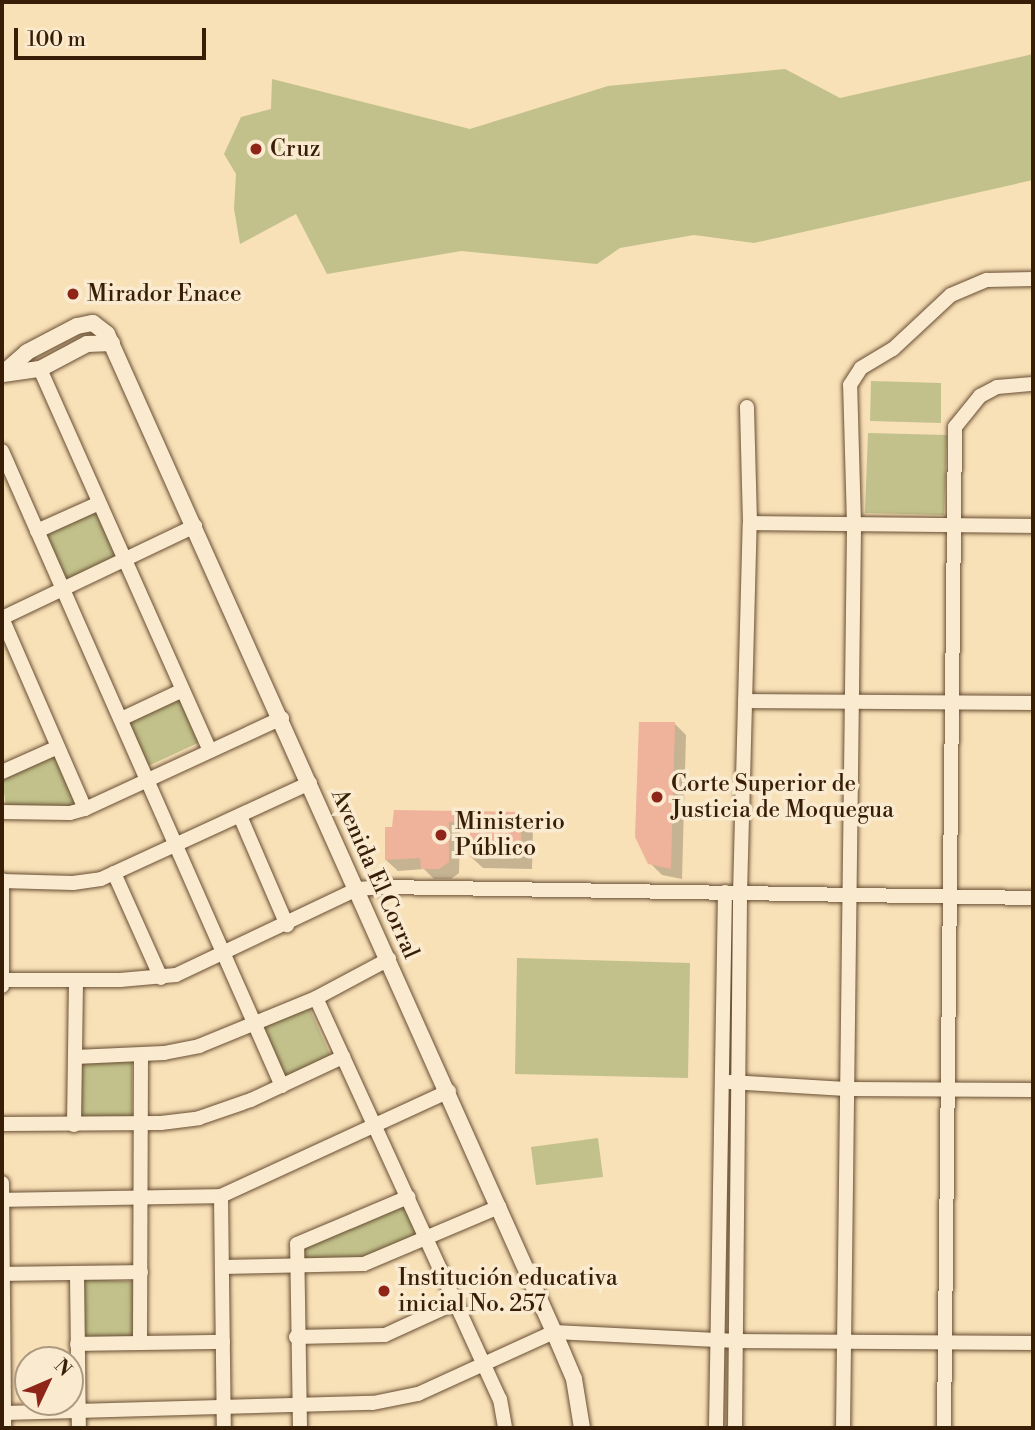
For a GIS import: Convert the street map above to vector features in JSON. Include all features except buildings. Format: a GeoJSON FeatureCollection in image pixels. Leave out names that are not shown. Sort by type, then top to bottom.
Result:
{"type":"FeatureCollection","features":[{"type":"Feature","properties":{"kind":"street"},"geometry":{"type":"LineString","coordinates":[[843,1428],[854,524],[850,385],[861,368],[893,349],[951,295],[986,281],[1033,279]]}},
{"type":"Feature","properties":{"kind":"street"},"geometry":{"type":"LineString","coordinates":[[3,374],[27,352],[85,323],[100,327],[112,343]]}},
{"type":"Feature","properties":{"kind":"street"},"geometry":{"type":"LineString","coordinates":[[3,374],[40,369],[88,344],[112,343]]}},
{"type":"Feature","properties":{"kind":"street","name":"Avenida El Corral"},"geometry":{"type":"LineString","coordinates":[[112,343],[449,1091],[554,1332],[574,1379],[582,1428]]}},
{"type":"Feature","properties":{"kind":"street"},"geometry":{"type":"LineString","coordinates":[[40,369],[210,751]]}},
{"type":"Feature","properties":{"kind":"street"},"geometry":{"type":"LineString","coordinates":[[944,1428],[952,899],[950,702],[955,427],[988,391],[1033,384]]}},
{"type":"Feature","properties":{"kind":"street"},"geometry":{"type":"LineString","coordinates":[[716,1428],[720,1083],[745,701],[750,523],[747,407]]}},
{"type":"Feature","properties":{"kind":"street"},"geometry":{"type":"LineString","coordinates":[[2,451],[282,1086]]}},
{"type":"Feature","properties":{"kind":"street"},"geometry":{"type":"LineString","coordinates":[[37,531],[99,503]]}},
{"type":"Feature","properties":{"kind":"street"},"geometry":{"type":"LineString","coordinates":[[750,523],[1033,526]]}},
{"type":"Feature","properties":{"kind":"street"},"geometry":{"type":"LineString","coordinates":[[85,809],[2,618],[195,526]]}},
{"type":"Feature","properties":{"kind":"street"},"geometry":{"type":"LineString","coordinates":[[121,719],[183,690]]}},
{"type":"Feature","properties":{"kind":"street"},"geometry":{"type":"LineString","coordinates":[[745,701],[1033,703]]}},
{"type":"Feature","properties":{"kind":"street"},"geometry":{"type":"LineString","coordinates":[[2,812],[70,813],[85,809],[147,778],[282,718]]}},
{"type":"Feature","properties":{"kind":"street"},"geometry":{"type":"LineString","coordinates":[[2,772],[58,747]]}},
{"type":"Feature","properties":{"kind":"street"},"geometry":{"type":"LineString","coordinates":[[2,986],[2,880],[73,883],[114,873],[310,783]]}},
{"type":"Feature","properties":{"kind":"street"},"geometry":{"type":"LineString","coordinates":[[240,816],[287,925]]}},
{"type":"Feature","properties":{"kind":"street"},"geometry":{"type":"LineString","coordinates":[[114,873],[162,978]]}},
{"type":"Feature","properties":{"kind":"street"},"geometry":{"type":"LineString","coordinates":[[2,980],[162,978],[225,954],[356,889],[1033,898]]}},
{"type":"Feature","properties":{"kind":"street"},"geometry":{"type":"LineString","coordinates":[[732,893],[739,1082],[735,1428]]}},
{"type":"Feature","properties":{"kind":"street"},"geometry":{"type":"LineString","coordinates":[[75,1057],[181,1051],[316,998],[389,959]]}},
{"type":"Feature","properties":{"kind":"street"},"geometry":{"type":"LineString","coordinates":[[74,1125],[76,980]]}},
{"type":"Feature","properties":{"kind":"street"},"geometry":{"type":"LineString","coordinates":[[316,998],[500,1399],[505,1428]]}},
{"type":"Feature","properties":{"kind":"street"},"geometry":{"type":"LineString","coordinates":[[140,1342],[144,1198],[141,1055]]}},
{"type":"Feature","properties":{"kind":"street"},"geometry":{"type":"LineString","coordinates":[[2,1124],[142,1123],[207,1116],[282,1086],[343,1056]]}},
{"type":"Feature","properties":{"kind":"street"},"geometry":{"type":"LineString","coordinates":[[720,1083],[846,1089],[1033,1090]]}},
{"type":"Feature","properties":{"kind":"street"},"geometry":{"type":"LineString","coordinates":[[2,1200],[221,1196],[449,1091]]}},
{"type":"Feature","properties":{"kind":"street"},"geometry":{"type":"LineString","coordinates":[[2,1183],[4,1428]]}},
{"type":"Feature","properties":{"kind":"street"},"geometry":{"type":"LineString","coordinates":[[221,1196],[224,1428]]}},
{"type":"Feature","properties":{"kind":"street"},"geometry":{"type":"LineString","coordinates":[[300,1428],[294,1251],[302,1239],[408,1196]]}},
{"type":"Feature","properties":{"kind":"street"},"geometry":{"type":"LineString","coordinates":[[222,1267],[348,1268],[429,1240],[499,1207]]}},
{"type":"Feature","properties":{"kind":"street"},"geometry":{"type":"LineString","coordinates":[[2,1274],[141,1272]]}},
{"type":"Feature","properties":{"kind":"street"},"geometry":{"type":"LineString","coordinates":[[77,1274],[78,1344],[223,1342]]}},
{"type":"Feature","properties":{"kind":"street"},"geometry":{"type":"LineString","coordinates":[[296,1337],[385,1335],[457,1302]]}},
{"type":"Feature","properties":{"kind":"street"},"geometry":{"type":"LineString","coordinates":[[84,1410],[223,1409],[395,1399],[484,1364],[554,1332],[737,1341],[1033,1343]]}},
{"type":"Feature","properties":{"kind":"shaded area"},"geometry":{"type":"Polygon","coordinates":[[[1033,54],[1033,180],[754,243],[694,235],[620,248],[597,264],[461,251],[327,274],[296,214],[240,244],[234,209],[236,174],[224,154],[241,117],[271,109],[272,79],[470,129],[608,86],[785,69],[840,98],[1033,54]]]}},
{"type":"Feature","properties":{"kind":"shaded area"},"geometry":{"type":"Polygon","coordinates":[[[871,381],[941,383],[941,423],[870,421],[871,381]]]}},
{"type":"Feature","properties":{"kind":"shaded area"},"geometry":{"type":"Polygon","coordinates":[[[868,433],[947,435],[944,515],[865,513],[868,433]]]}},
{"type":"Feature","properties":{"kind":"shaded area"},"geometry":{"type":"Polygon","coordinates":[[[98,508],[120,559],[66,585],[41,533],[98,508]]]}},
{"type":"Feature","properties":{"kind":"shaded area"},"geometry":{"type":"Polygon","coordinates":[[[180,698],[200,742],[148,766],[128,723],[180,698]]]}},
{"type":"Feature","properties":{"kind":"shaded area"},"geometry":{"type":"Polygon","coordinates":[[[57,753],[81,806],[6,807],[2,777],[57,753]]]}},
{"type":"Feature","properties":{"kind":"shaded area"},"geometry":{"type":"Polygon","coordinates":[[[517,958],[690,963],[688,1078],[515,1074],[517,958]]]}},
{"type":"Feature","properties":{"kind":"shaded area"},"geometry":{"type":"Polygon","coordinates":[[[308,1005],[332,1059],[287,1081],[262,1025],[308,1005]]]}},
{"type":"Feature","properties":{"kind":"shaded area"},"geometry":{"type":"Polygon","coordinates":[[[132,1060],[132,1120],[81,1120],[79,1061],[132,1060]]]}},
{"type":"Feature","properties":{"kind":"shaded area"},"geometry":{"type":"Polygon","coordinates":[[[598,1138],[603,1177],[536,1185],[531,1147],[598,1138]]]}},
{"type":"Feature","properties":{"kind":"shaded area"},"geometry":{"type":"Polygon","coordinates":[[[406,1202],[422,1238],[381,1256],[303,1264],[302,1248],[406,1202]]]}},
{"type":"Feature","properties":{"kind":"shaded area"},"geometry":{"type":"Polygon","coordinates":[[[81,1279],[140,1282],[142,1340],[82,1341],[81,1279]]]}},
{"type":"Feature","properties":{"kind":"place","name":"Cruz"},"geometry":{"type":"Point","coordinates":[256,149]}},
{"type":"Feature","properties":{"kind":"place","name":"Mirador Enace"},"geometry":{"type":"Point","coordinates":[73,294]}},
{"type":"Feature","properties":{"kind":"place","name":"Corte Superior de Justicia de Moquegua"},"geometry":{"type":"Point","coordinates":[657,797]}},
{"type":"Feature","properties":{"kind":"place","name":"Ministerio Público"},"geometry":{"type":"Point","coordinates":[441,835]}},
{"type":"Feature","properties":{"kind":"place","name":"Institución educativa inicial No. 257"},"geometry":{"type":"Point","coordinates":[384,1291]}}]}
